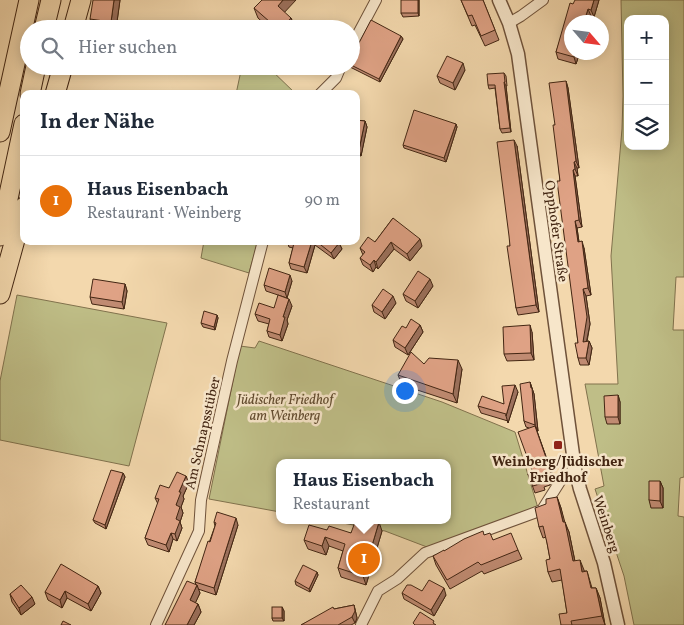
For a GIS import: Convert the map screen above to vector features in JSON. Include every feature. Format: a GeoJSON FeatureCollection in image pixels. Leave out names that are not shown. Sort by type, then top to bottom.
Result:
{"type":"FeatureCollection","features":[{"type":"Feature","properties":{"kind":"highway"},"geometry":{"type":"LineString","coordinates":[[24,20],[28,0]]}},
{"type":"Feature","properties":{"kind":"highway"},"geometry":{"type":"LineString","coordinates":[[46,20],[51,0]]}},
{"type":"Feature","properties":{"kind":"highway"},"geometry":{"type":"LineString","coordinates":[[75,20],[81,0]]}},
{"type":"Feature","properties":{"kind":"highway"},"geometry":{"type":"LineString","coordinates":[[0,132],[20,38]]}},
{"type":"Feature","properties":{"kind":"highway"},"geometry":{"type":"LineString","coordinates":[[31,90],[34,75]]}},
{"type":"Feature","properties":{"kind":"highway"},"geometry":{"type":"LineString","coordinates":[[57,90],[61,75]]}},
{"type":"Feature","properties":{"kind":"highway"},"geometry":{"type":"LineString","coordinates":[[0,236],[20,143]]}},
{"type":"Feature","properties":{"kind":"highway"},"geometry":{"type":"LineString","coordinates":[[0,294],[20,222]]}},
{"type":"Feature","properties":{"kind":"street"},"geometry":{"type":"LineString","coordinates":[[360,30],[376,0]]}},
{"type":"Feature","properties":{"kind":"street","name":"Opphofer Straße"},"geometry":{"type":"LineString","coordinates":[[499,0],[518,54],[575,468]]}},
{"type":"Feature","properties":{"kind":"street"},"geometry":{"type":"LineString","coordinates":[[508,23],[543,0]]}},
{"type":"Feature","properties":{"kind":"street"},"geometry":{"type":"LineString","coordinates":[[324,90],[337,75]]}},
{"type":"Feature","properties":{"kind":"street","name":"Am Schnapsstüber"},"geometry":{"type":"LineString","coordinates":[[156,625],[199,531],[201,500],[232,361],[262,245]]}},
{"type":"Feature","properties":{"kind":"street"},"geometry":{"type":"LineString","coordinates":[[361,625],[378,591],[397,578],[425,553],[542,510],[561,480],[575,468]]}},
{"type":"Feature","properties":{"kind":"street","name":"Weinberg"},"geometry":{"type":"LineString","coordinates":[[575,468],[604,563],[618,625]]}},
{"type":"Feature","properties":{"kind":"green space"},"geometry":{"type":"Polygon","coordinates":[[[621,0],[684,0],[684,277],[676,277],[673,330],[684,330],[684,477],[680,478],[678,516],[684,517],[684,625],[634,625],[624,576],[595,489],[604,486],[585,384],[618,384],[611,256],[622,129],[621,0]]]}},
{"type":"Feature","properties":{"kind":"green space"},"geometry":{"type":"Polygon","coordinates":[[[240,75],[276,75],[292,90],[237,90],[240,75]]]}},
{"type":"Feature","properties":{"kind":"green space"},"geometry":{"type":"Polygon","coordinates":[[[203,245],[257,245],[249,273],[201,258],[203,245]]]}},
{"type":"Feature","properties":{"kind":"green space"},"geometry":{"type":"Polygon","coordinates":[[[17,295],[167,323],[129,466],[0,440],[0,381],[17,295]]]}},
{"type":"Feature","properties":{"kind":"green space","name":"Jüdischer Friedhof am Weinberg"},"geometry":{"type":"Polygon","coordinates":[[[259,341],[442,402],[515,432],[538,508],[427,547],[385,531],[348,524],[451,524],[451,459],[276,459],[276,511],[209,499],[240,346],[255,348],[259,341]]]}},
{"type":"Feature","properties":{"kind":"building"},"geometry":{"type":"Polygon","coordinates":[[[93,0],[114,0],[111,20],[90,19],[93,0]]]}},
{"type":"Feature","properties":{"kind":"building"},"geometry":{"type":"Polygon","coordinates":[[[262,0],[283,0],[278,6],[291,18],[289,20],[268,20],[254,8],[262,0]]]}},
{"type":"Feature","properties":{"kind":"building"},"geometry":{"type":"Polygon","coordinates":[[[401,0],[418,0],[418,13],[401,13],[401,0]]]}},
{"type":"Feature","properties":{"kind":"building"},"geometry":{"type":"Polygon","coordinates":[[[461,0],[483,0],[495,30],[481,36],[472,15],[468,16],[461,0]]]}},
{"type":"Feature","properties":{"kind":"building"},"geometry":{"type":"Polygon","coordinates":[[[575,0],[594,0],[591,10],[588,9],[586,15],[567,15],[570,3],[573,4],[575,0]]]}},
{"type":"Feature","properties":{"kind":"building"},"geometry":{"type":"Polygon","coordinates":[[[371,20],[401,36],[379,79],[360,70],[360,41],[371,20]]]}},
{"type":"Feature","properties":{"kind":"building"},"geometry":{"type":"Polygon","coordinates":[[[564,24],[564,54],[556,52],[564,24]]]}},
{"type":"Feature","properties":{"kind":"building"},"geometry":{"type":"Polygon","coordinates":[[[447,56],[463,63],[453,83],[437,76],[447,56]]]}},
{"type":"Feature","properties":{"kind":"building"},"geometry":{"type":"Polygon","coordinates":[[[504,73],[510,128],[500,129],[495,85],[488,85],[487,74],[504,73]]]}},
{"type":"Feature","properties":{"kind":"building"},"geometry":{"type":"Polygon","coordinates":[[[566,81],[576,161],[574,162],[575,169],[573,170],[579,220],[575,221],[578,242],[582,241],[588,288],[583,289],[587,317],[583,342],[589,341],[586,358],[578,358],[575,343],[578,343],[557,181],[560,181],[549,83],[566,81]]]}},
{"type":"Feature","properties":{"kind":"building"},"geometry":{"type":"Polygon","coordinates":[[[414,110],[456,124],[444,158],[403,145],[414,110]]]}},
{"type":"Feature","properties":{"kind":"building"},"geometry":{"type":"Polygon","coordinates":[[[360,120],[365,121],[360,145],[360,120]]]}},
{"type":"Feature","properties":{"kind":"building"},"geometry":{"type":"Polygon","coordinates":[[[514,140],[536,305],[516,308],[507,246],[510,246],[497,142],[514,140]]]}},
{"type":"Feature","properties":{"kind":"building"},"geometry":{"type":"Polygon","coordinates":[[[393,218],[420,239],[407,254],[391,242],[376,262],[374,260],[370,265],[360,258],[365,252],[360,248],[368,237],[375,242],[393,218]]]}},
{"type":"Feature","properties":{"kind":"building"},"geometry":{"type":"Polygon","coordinates":[[[294,245],[311,245],[304,267],[289,263],[294,245]]]}},
{"type":"Feature","properties":{"kind":"building"},"geometry":{"type":"Polygon","coordinates":[[[321,245],[337,245],[331,253],[321,245]]]}},
{"type":"Feature","properties":{"kind":"building"},"geometry":{"type":"Polygon","coordinates":[[[269,268],[290,275],[285,292],[264,285],[269,268]]]}},
{"type":"Feature","properties":{"kind":"building"},"geometry":{"type":"Polygon","coordinates":[[[418,271],[430,279],[415,301],[403,294],[418,271]]]}},
{"type":"Feature","properties":{"kind":"building"},"geometry":{"type":"Polygon","coordinates":[[[93,279],[125,284],[122,302],[90,297],[93,279]]]}},
{"type":"Feature","properties":{"kind":"building"},"geometry":{"type":"Polygon","coordinates":[[[383,289],[393,296],[382,312],[372,305],[383,289]]]}},
{"type":"Feature","properties":{"kind":"building"},"geometry":{"type":"Polygon","coordinates":[[[278,295],[289,299],[280,335],[267,331],[270,319],[255,314],[259,303],[274,308],[278,295]]]}},
{"type":"Feature","properties":{"kind":"building"},"geometry":{"type":"Polygon","coordinates":[[[204,311],[217,315],[214,327],[201,323],[204,311]]]}},
{"type":"Feature","properties":{"kind":"building"},"geometry":{"type":"Polygon","coordinates":[[[411,319],[420,325],[405,348],[393,340],[402,326],[406,328],[411,319]]]}},
{"type":"Feature","properties":{"kind":"building"},"geometry":{"type":"Polygon","coordinates":[[[530,325],[531,353],[504,354],[503,327],[530,325]]]}},
{"type":"Feature","properties":{"kind":"building"},"geometry":{"type":"Polygon","coordinates":[[[411,352],[424,364],[429,358],[458,360],[453,394],[398,375],[411,352]]]}},
{"type":"Feature","properties":{"kind":"building"},"geometry":{"type":"Polygon","coordinates":[[[530,382],[535,425],[524,421],[520,384],[530,382]]]}},
{"type":"Feature","properties":{"kind":"building"},"geometry":{"type":"Polygon","coordinates":[[[515,385],[506,416],[506,414],[478,406],[482,396],[504,404],[502,386],[515,385]]]}},
{"type":"Feature","properties":{"kind":"building"},"geometry":{"type":"Polygon","coordinates":[[[618,395],[618,417],[605,417],[604,396],[618,395]]]}},
{"type":"Feature","properties":{"kind":"building"},"geometry":{"type":"Polygon","coordinates":[[[535,426],[551,472],[547,478],[542,480],[543,483],[533,486],[528,474],[533,473],[518,432],[535,426]]]}},
{"type":"Feature","properties":{"kind":"building"},"geometry":{"type":"Polygon","coordinates":[[[111,470],[123,473],[105,525],[93,520],[111,470]]]}},
{"type":"Feature","properties":{"kind":"building"},"geometry":{"type":"Polygon","coordinates":[[[177,472],[186,476],[176,505],[180,507],[176,519],[180,521],[175,534],[171,533],[166,545],[145,538],[159,499],[155,498],[160,485],[169,488],[177,472]]]}},
{"type":"Feature","properties":{"kind":"building"},"geometry":{"type":"Polygon","coordinates":[[[649,481],[660,481],[660,501],[649,500],[649,481]]]}},
{"type":"Feature","properties":{"kind":"building"},"geometry":{"type":"Polygon","coordinates":[[[557,497],[563,522],[565,522],[573,561],[580,560],[582,572],[587,571],[591,588],[596,588],[602,616],[571,621],[572,625],[561,625],[559,614],[567,613],[560,569],[548,572],[546,560],[550,559],[547,543],[543,526],[539,527],[535,508],[546,504],[546,499],[557,497]]]}},
{"type":"Feature","properties":{"kind":"building"},"geometry":{"type":"Polygon","coordinates":[[[217,512],[236,518],[214,588],[195,582],[208,541],[210,542],[216,523],[214,522],[217,512]]]}},
{"type":"Feature","properties":{"kind":"building"},"geometry":{"type":"Polygon","coordinates":[[[354,524],[368,526],[368,524],[378,524],[363,576],[338,568],[345,544],[325,537],[322,546],[304,540],[309,525],[327,530],[329,526],[351,533],[354,524]]]}},
{"type":"Feature","properties":{"kind":"building"},"geometry":{"type":"Polygon","coordinates":[[[483,531],[484,535],[490,533],[493,540],[511,533],[518,550],[481,565],[478,562],[447,580],[433,556],[483,531]]]}},
{"type":"Feature","properties":{"kind":"building"},"geometry":{"type":"Polygon","coordinates":[[[61,564],[98,586],[88,604],[65,591],[60,600],[45,592],[61,564]]]}},
{"type":"Feature","properties":{"kind":"building"},"geometry":{"type":"Polygon","coordinates":[[[303,565],[317,572],[309,589],[295,581],[303,565]]]}},
{"type":"Feature","properties":{"kind":"building"},"geometry":{"type":"Polygon","coordinates":[[[429,580],[444,588],[431,610],[402,593],[407,585],[422,591],[429,580]]]}},
{"type":"Feature","properties":{"kind":"building"},"geometry":{"type":"Polygon","coordinates":[[[187,581],[197,585],[190,600],[198,604],[187,625],[165,625],[187,581]]]}},
{"type":"Feature","properties":{"kind":"building"},"geometry":{"type":"Polygon","coordinates":[[[21,585],[32,597],[19,608],[10,594],[21,585]]]}},
{"type":"Feature","properties":{"kind":"building"},"geometry":{"type":"Polygon","coordinates":[[[354,605],[355,611],[352,617],[338,625],[301,625],[333,607],[334,609],[354,605]]]}},
{"type":"Feature","properties":{"kind":"building"},"geometry":{"type":"Polygon","coordinates":[[[272,607],[282,607],[282,618],[272,618],[272,607]]]}},
{"type":"Feature","properties":{"kind":"building"},"geometry":{"type":"Polygon","coordinates":[[[420,612],[434,621],[433,623],[436,625],[415,625],[413,623],[420,612]]]}},
{"type":"Feature","properties":{"kind":"building"},"geometry":{"type":"Polygon","coordinates":[[[63,621],[71,625],[61,625],[63,621]]]}},
{"type":"Feature","properties":{"kind":"place","name":"Weinberg/Jüdischer Friedhof"},"geometry":{"type":"Point","coordinates":[558,445]}},
{"type":"Feature","properties":{"kind":"place","name":"Haus Eisenbach"},"geometry":{"type":"Point","coordinates":[364,559]}}]}
